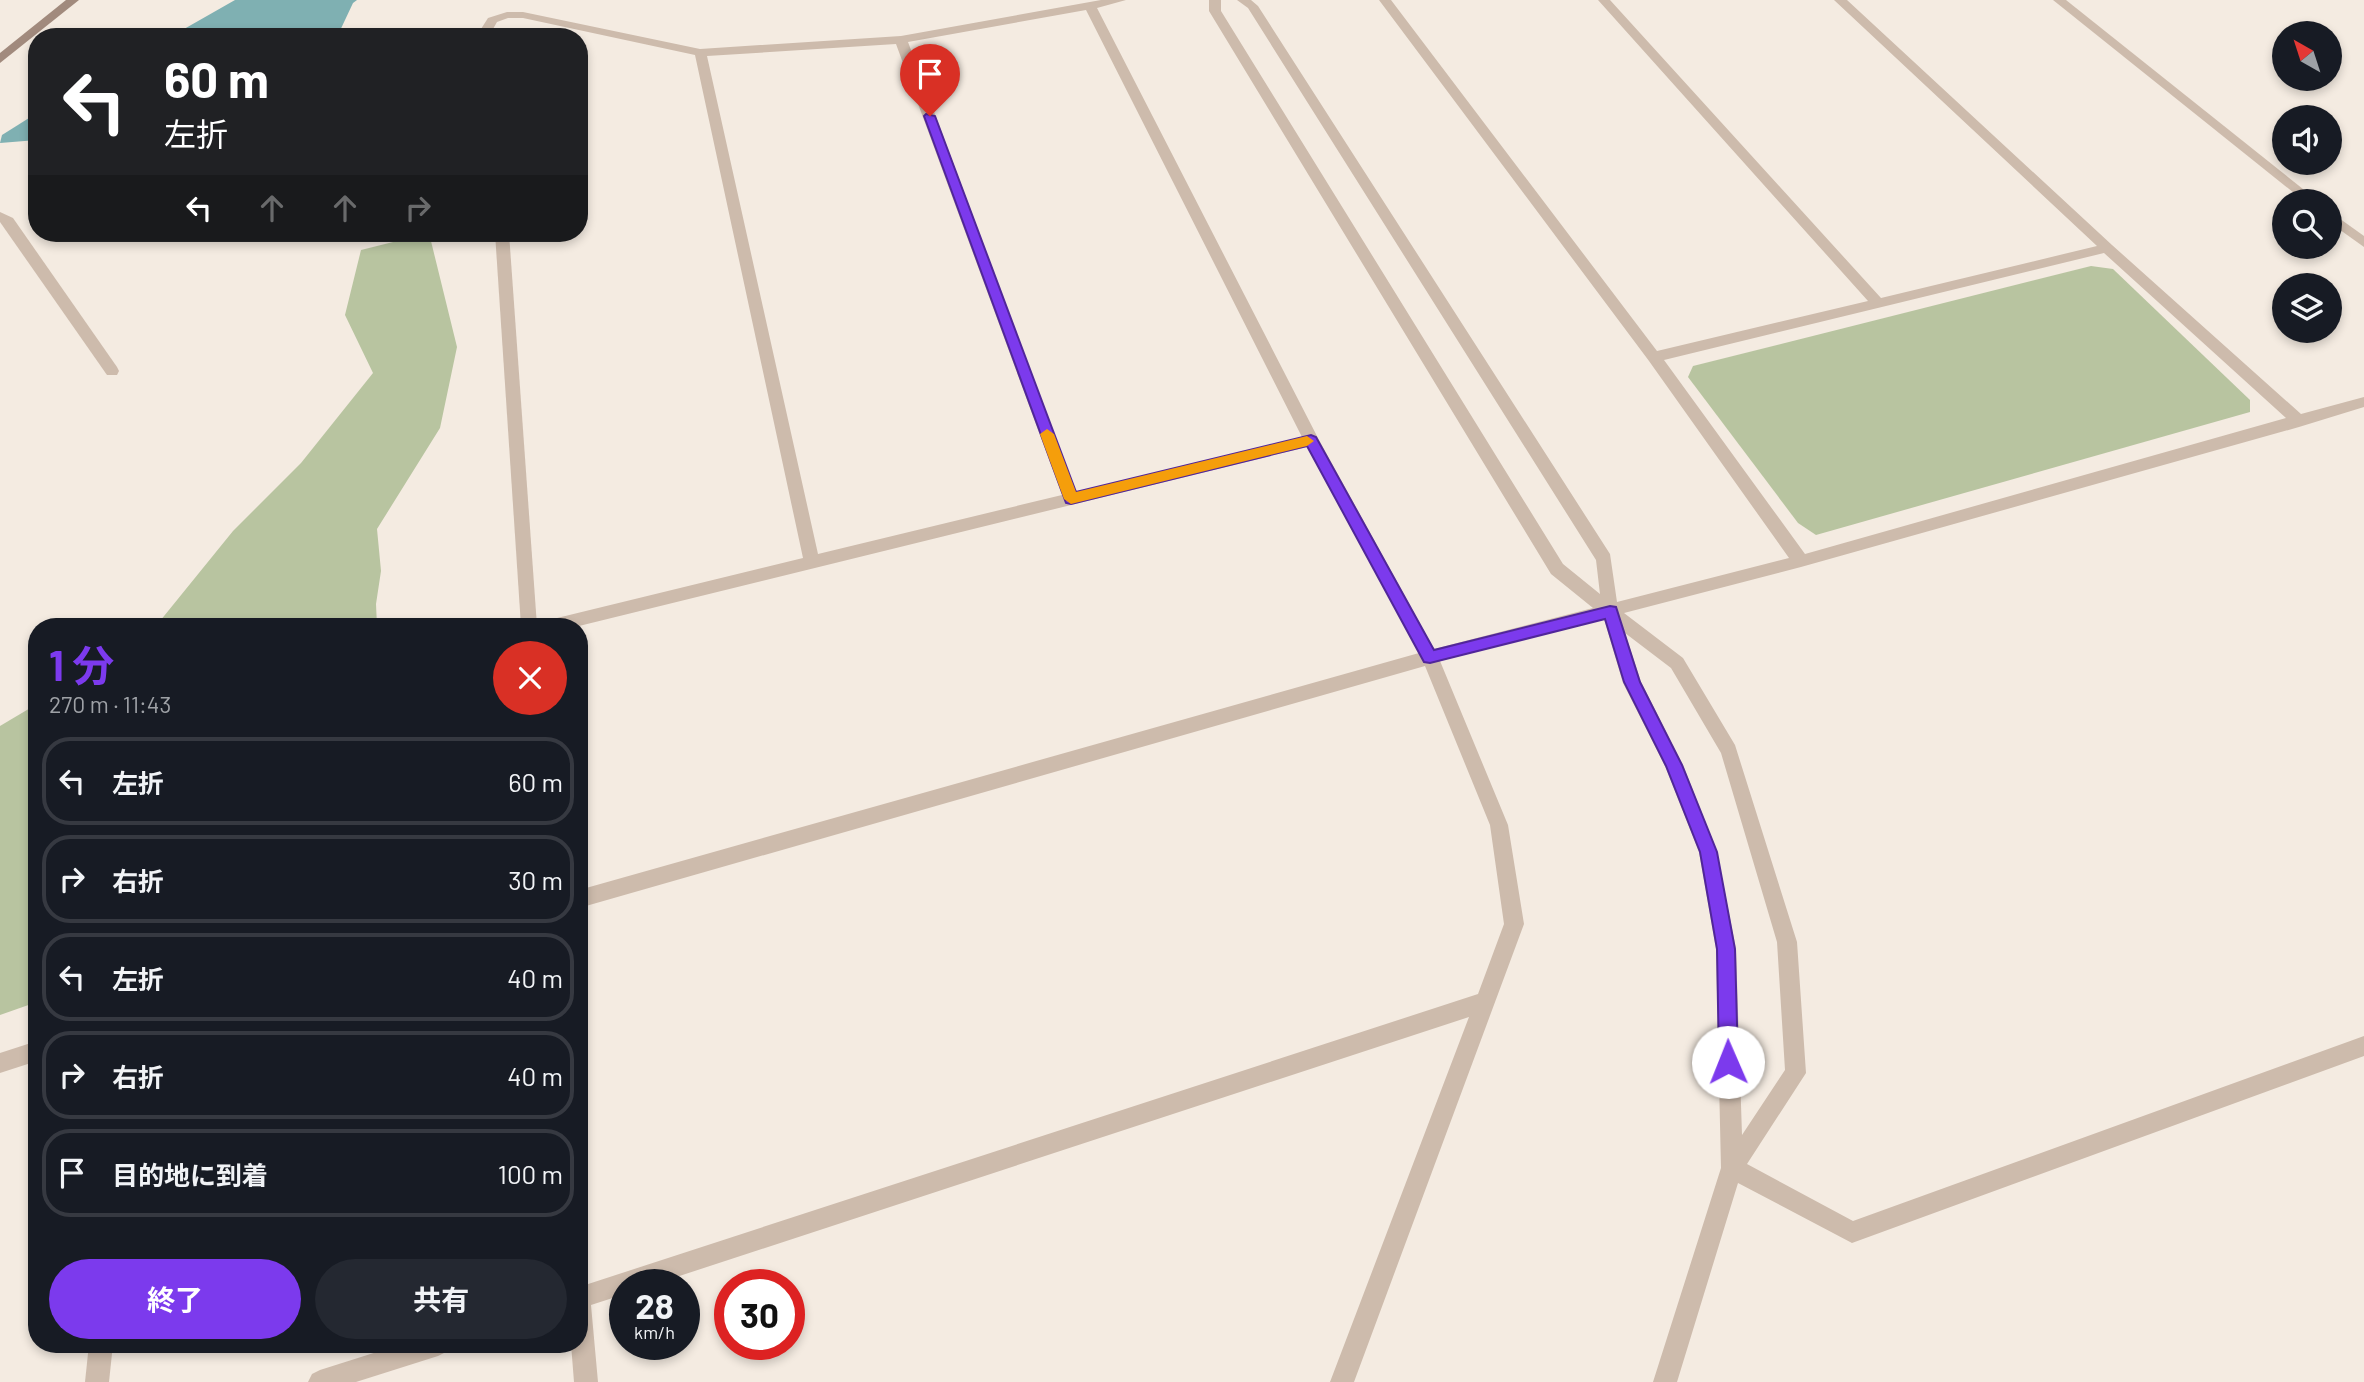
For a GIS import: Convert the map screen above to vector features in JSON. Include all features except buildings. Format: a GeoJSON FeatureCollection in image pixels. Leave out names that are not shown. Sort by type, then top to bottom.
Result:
{"type":"FeatureCollection","features":[{"type":"Feature","properties":{"kind":"street"},"geometry":{"type":"LineString","coordinates":[[38,28],[73,0]]}},
{"type":"Feature","properties":{"kind":"street"},"geometry":{"type":"LineString","coordinates":[[588,29],[700,53],[901,40],[1121,0]]}},
{"type":"Feature","properties":{"kind":"street"},"geometry":{"type":"LineString","coordinates":[[1215,0],[1215,10],[1557,569],[1677,663],[1729,751],[1757,835],[1787,942],[1796,1073],[1732,1168],[1665,1382]]}},
{"type":"Feature","properties":{"kind":"street"},"geometry":{"type":"LineString","coordinates":[[1243,0],[1252,6],[1604,559],[1610,612],[1632,682],[1674,765],[1708,852],[1726,949],[1732,1168]]}},
{"type":"Feature","properties":{"kind":"street"},"geometry":{"type":"LineString","coordinates":[[1385,0],[1654,357],[1801,561]]}},
{"type":"Feature","properties":{"kind":"street"},"geometry":{"type":"LineString","coordinates":[[1604,0],[1879,304]]}},
{"type":"Feature","properties":{"kind":"street"},"geometry":{"type":"LineString","coordinates":[[1840,0],[2106,248],[2300,421]]}},
{"type":"Feature","properties":{"kind":"street"},"geometry":{"type":"LineString","coordinates":[[2059,0],[2297,189]]}},
{"type":"Feature","properties":{"kind":"street"},"geometry":{"type":"LineString","coordinates":[[1090,6],[1311,440],[1430,657],[1499,825],[1514,924],[1342,1382]]}},
{"type":"Feature","properties":{"kind":"street"},"geometry":{"type":"LineString","coordinates":[[488,28],[492,20],[507,15],[523,15],[584,28]]}},
{"type":"Feature","properties":{"kind":"street"},"geometry":{"type":"LineString","coordinates":[[0,59],[28,36]]}},
{"type":"Feature","properties":{"kind":"street"},"geometry":{"type":"LineString","coordinates":[[901,40],[1071,499]]}},
{"type":"Feature","properties":{"kind":"street"},"geometry":{"type":"LineString","coordinates":[[700,53],[812,562]]}},
{"type":"Feature","properties":{"kind":"street"},"geometry":{"type":"LineString","coordinates":[[0,216],[8,221],[112,371]]}},
{"type":"Feature","properties":{"kind":"street"},"geometry":{"type":"LineString","coordinates":[[2342,225],[2364,243]]}},
{"type":"Feature","properties":{"kind":"street"},"geometry":{"type":"LineString","coordinates":[[503,242],[528,618]]}},
{"type":"Feature","properties":{"kind":"street"},"geometry":{"type":"LineString","coordinates":[[1654,357],[2106,248]]}},
{"type":"Feature","properties":{"kind":"street"},"geometry":{"type":"LineString","coordinates":[[588,896],[1430,657],[1801,561],[2364,402]]}},
{"type":"Feature","properties":{"kind":"street"},"geometry":{"type":"LineString","coordinates":[[585,618],[1311,440]]}},
{"type":"Feature","properties":{"kind":"street"},"geometry":{"type":"LineString","coordinates":[[588,1295],[1487,1001]]}},
{"type":"Feature","properties":{"kind":"street"},"geometry":{"type":"LineString","coordinates":[[1732,1168],[1852,1232],[2364,1046]]}},
{"type":"Feature","properties":{"kind":"street"},"geometry":{"type":"LineString","coordinates":[[0,1063],[28,1054]]}},
{"type":"Feature","properties":{"kind":"street"},"geometry":{"type":"LineString","coordinates":[[97,1382],[100,1353]]}},
{"type":"Feature","properties":{"kind":"street"},"geometry":{"type":"LineString","coordinates":[[320,1382],[410,1353]]}},
{"type":"Feature","properties":{"kind":"street"},"geometry":{"type":"LineString","coordinates":[[584,1353],[586,1382]]}},
{"type":"Feature","properties":{"kind":"green space"},"geometry":{"type":"Polygon","coordinates":[[[393,242],[431,242],[457,347],[440,428],[377,529],[381,571],[377,618],[162,618],[233,531],[301,463],[373,373],[345,315],[361,250],[393,242]]]}},
{"type":"Feature","properties":{"kind":"green space"},"geometry":{"type":"Polygon","coordinates":[[[2091,266],[2113,269],[2250,400],[2250,412],[1816,535],[1798,523],[1688,377],[1693,366],[2091,266]]]}},
{"type":"Feature","properties":{"kind":"green space"},"geometry":{"type":"Polygon","coordinates":[[[28,709],[28,1005],[0,1015],[0,726],[28,709]]]}},
{"type":"Feature","properties":{"kind":"water"},"geometry":{"type":"Polygon","coordinates":[[[235,0],[357,0],[341,28],[186,28],[235,0]]]}},
{"type":"Feature","properties":{"kind":"water"},"geometry":{"type":"Polygon","coordinates":[[[28,119],[28,141],[0,143],[2,135],[28,119]]]}},
{"type":"Feature","properties":{"kind":"slow traffic"},"geometry":{"type":"LineString","coordinates":[[1047,434],[1071,499],[1307,441]]}},
{"type":"Feature","properties":{"kind":"route"},"geometry":{"type":"LineString","coordinates":[[930,116],[1071,499],[1311,440],[1430,657],[1610,612],[1632,682],[1674,765],[1708,852],[1726,949],[1728,1062]]}}]}
